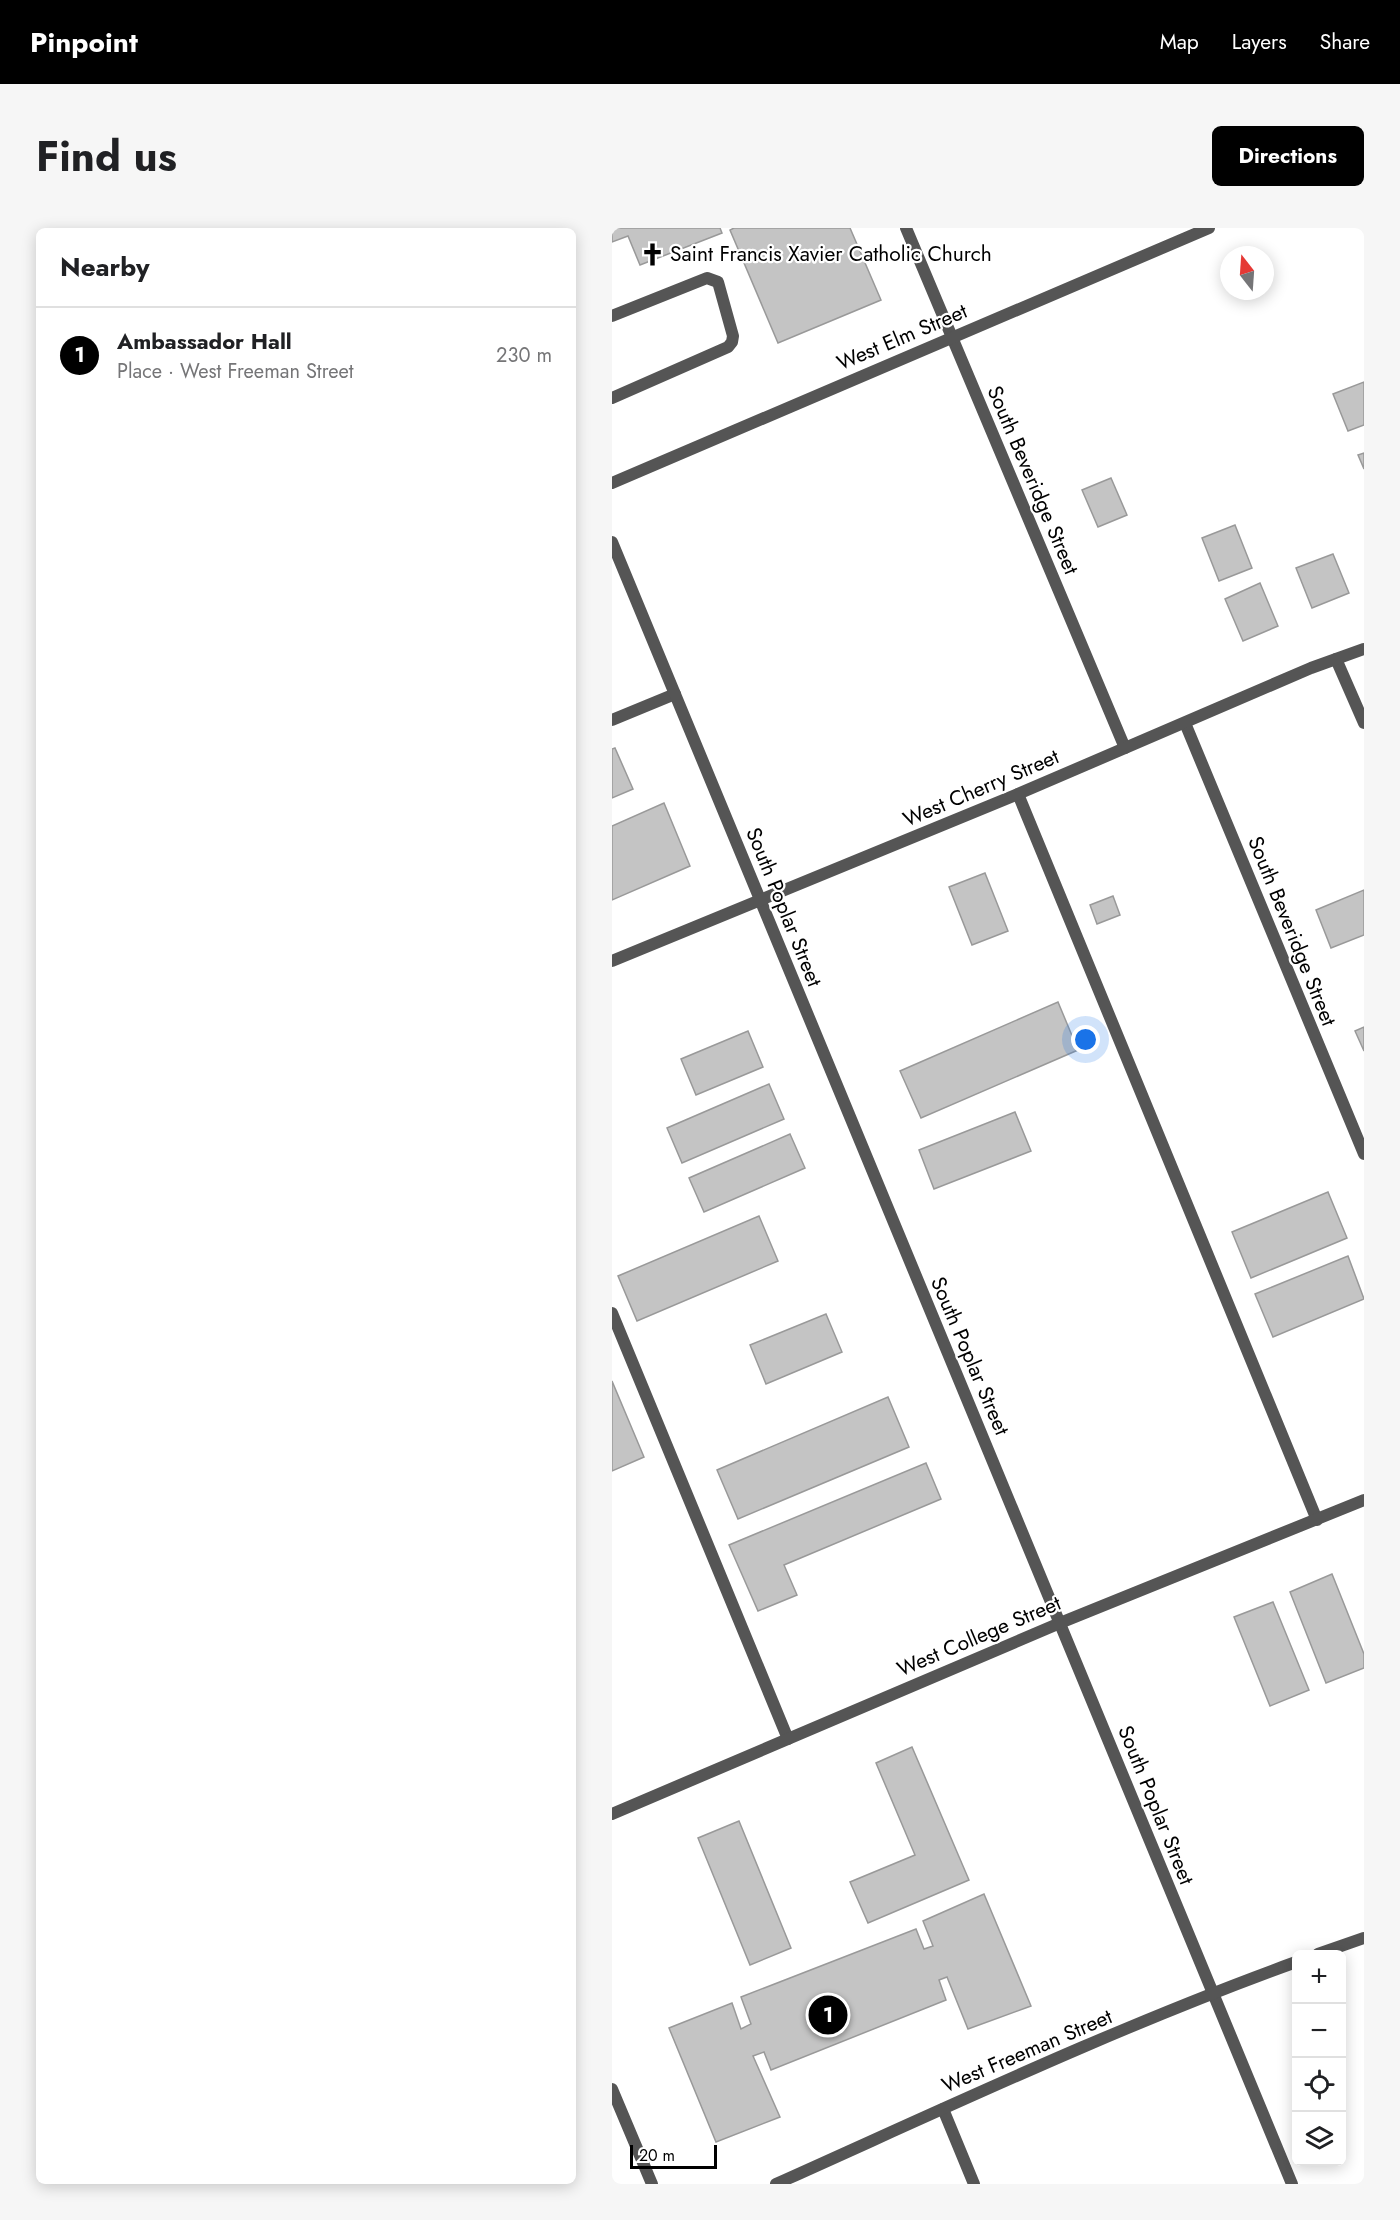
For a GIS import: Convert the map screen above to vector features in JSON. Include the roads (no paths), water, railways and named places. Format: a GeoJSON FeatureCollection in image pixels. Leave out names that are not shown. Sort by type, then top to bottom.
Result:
{"type":"FeatureCollection","features":[{"type":"Feature","properties":{"kind":"street","name":"South Beveridge Street"},"geometry":{"type":"LineString","coordinates":[[906,228],[1125,748]]}},
{"type":"Feature","properties":{"kind":"street","name":"West Elm Street"},"geometry":{"type":"LineString","coordinates":[[612,483],[1209,228]]}},
{"type":"Feature","properties":{"kind":"street"},"geometry":{"type":"LineString","coordinates":[[612,316],[708,278],[718,282],[733,336],[728,347],[612,398]]}},
{"type":"Feature","properties":{"kind":"street","name":"South Poplar Street"},"geometry":{"type":"LineString","coordinates":[[612,542],[1292,2184]]}},
{"type":"Feature","properties":{"kind":"street","name":"West Cherry Street"},"geometry":{"type":"LineString","coordinates":[[612,961],[1364,649]]}},
{"type":"Feature","properties":{"kind":"street"},"geometry":{"type":"LineString","coordinates":[[1336,659],[1364,723]]}},
{"type":"Feature","properties":{"kind":"street"},"geometry":{"type":"LineString","coordinates":[[612,720],[675,694]]}},
{"type":"Feature","properties":{"kind":"street","name":"South Beveridge Street"},"geometry":{"type":"LineString","coordinates":[[1185,723],[1364,1154]]}},
{"type":"Feature","properties":{"kind":"street"},"geometry":{"type":"LineString","coordinates":[[1018,794],[1317,1520]]}},
{"type":"Feature","properties":{"kind":"street"},"geometry":{"type":"LineString","coordinates":[[612,1313],[788,1739]]}},
{"type":"Feature","properties":{"kind":"street","name":"West College Street"},"geometry":{"type":"LineString","coordinates":[[612,1814],[1060,1623],[1364,1500]]}},
{"type":"Feature","properties":{"kind":"street"},"geometry":{"type":"LineString","coordinates":[[1330,1950],[1364,1938]]}},
{"type":"Feature","properties":{"kind":"street","name":"West Freeman Street"},"geometry":{"type":"LineString","coordinates":[[776,2184],[1212,1992],[1292,1963]]}},
{"type":"Feature","properties":{"kind":"street"},"geometry":{"type":"LineString","coordinates":[[612,2089],[652,2184]]}},
{"type":"Feature","properties":{"kind":"street"},"geometry":{"type":"LineString","coordinates":[[943,2109],[974,2184]]}},
{"type":"Feature","properties":{"kind":"place","name":"Saint Francis Xavier Catholic Church"},"geometry":{"type":"Point","coordinates":[652,254]}},
{"type":"Feature","properties":{"kind":"place","name":"Ambassador Hall"},"geometry":{"type":"Point","coordinates":[828,2015]}}]}
